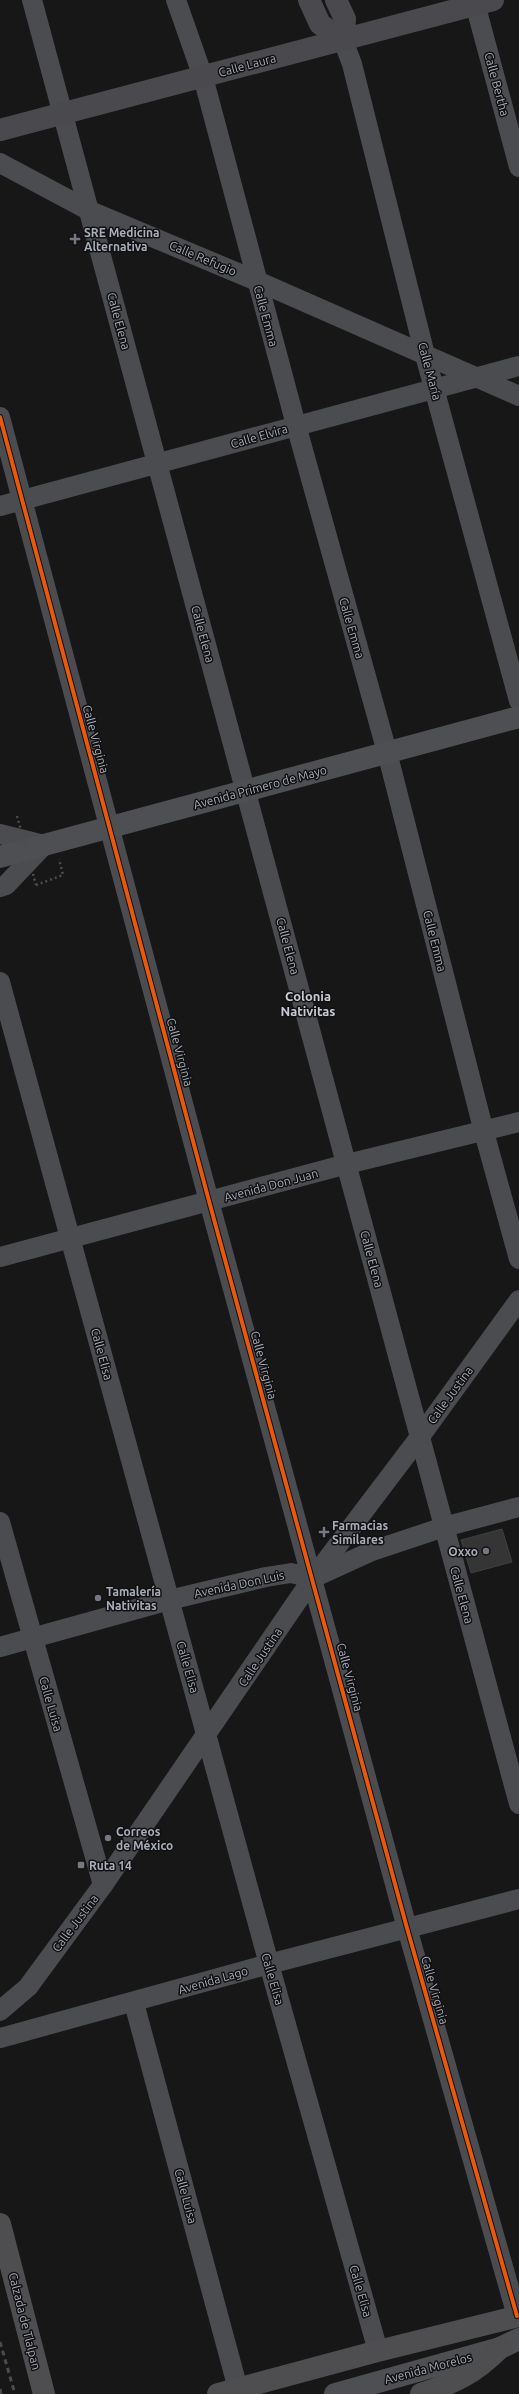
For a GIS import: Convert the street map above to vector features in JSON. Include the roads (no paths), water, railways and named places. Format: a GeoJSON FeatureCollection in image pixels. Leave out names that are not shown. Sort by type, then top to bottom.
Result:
{"type":"FeatureCollection","features":[{"type":"Feature","properties":{"kind":"highway","name":"Calzada de Tlalpan"},"geometry":{"type":"LineString","coordinates":[[0,2224],[44,2394]]}},
{"type":"Feature","properties":{"kind":"highway"},"geometry":{"type":"LineString","coordinates":[[228,2391],[518,2316]]}},
{"type":"Feature","properties":{"kind":"highway"},"geometry":{"type":"LineString","coordinates":[[421,2394],[464,2377],[482,2366],[500,2348]]}},
{"type":"Feature","properties":{"kind":"main road","name":"Avenida Primero de Mayo"},"geometry":{"type":"LineString","coordinates":[[0,857],[246,792],[386,752],[519,717]]}},
{"type":"Feature","properties":{"kind":"main road","name":"Avenida Morelos"},"geometry":{"type":"LineString","coordinates":[[335,2394],[500,2348],[519,2339]]}},
{"type":"Feature","properties":{"kind":"street","name":"Calle Elena"},"geometry":{"type":"LineString","coordinates":[[32,0],[519,1804]]}},
{"type":"Feature","properties":{"kind":"street","name":"Calle Emma"},"geometry":{"type":"LineString","coordinates":[[176,0],[203,77],[296,425],[386,752],[484,1132],[519,1259]]}},
{"type":"Feature","properties":{"kind":"street"},"geometry":{"type":"LineString","coordinates":[[309,0],[320,24],[343,40]]}},
{"type":"Feature","properties":{"kind":"street"},"geometry":{"type":"LineString","coordinates":[[336,0],[344,19],[343,40]]}},
{"type":"Feature","properties":{"kind":"street","name":"Calle Laura"},"geometry":{"type":"LineString","coordinates":[[0,130],[63,112],[343,40],[481,2]]}},
{"type":"Feature","properties":{"kind":"street","name":"Calle Bertha"},"geometry":{"type":"LineString","coordinates":[[481,2],[519,167]]}},
{"type":"Feature","properties":{"kind":"street","name":"Calle María"},"geometry":{"type":"LineString","coordinates":[[343,40],[352,64],[425,355],[519,701]]}},
{"type":"Feature","properties":{"kind":"street","name":"Calle Refugio"},"geometry":{"type":"LineString","coordinates":[[0,163],[90,211],[257,281],[519,396]]}},
{"type":"Feature","properties":{"kind":"street","name":"Calle Elvira"},"geometry":{"type":"LineString","coordinates":[[0,506],[157,465],[296,425],[519,366]]}},
{"type":"Feature","properties":{"kind":"street","name":"Calle Virginia"},"geometry":{"type":"LineString","coordinates":[[0,417],[21,501],[209,1201],[313,1578],[407,1928],[518,2316]]}},
{"type":"Feature","properties":{"kind":"street"},"geometry":{"type":"LineString","coordinates":[[0,834],[44,845],[6,885],[0,887]]}},
{"type":"Feature","properties":{"kind":"street","name":"Calle Elisa"},"geometry":{"type":"LineString","coordinates":[[0,982],[207,1735],[268,1964],[378,2351]]}},
{"type":"Feature","properties":{"kind":"street","name":"Avenida Don Juan"},"geometry":{"type":"LineString","coordinates":[[0,1258],[347,1164],[484,1132],[519,1122]]}},
{"type":"Feature","properties":{"kind":"street","name":"Calle Justina"},"geometry":{"type":"LineString","coordinates":[[0,2011],[28,1987],[103,1885],[313,1578],[419,1438],[519,1300]]}},
{"type":"Feature","properties":{"kind":"street"},"geometry":{"type":"LineString","coordinates":[[313,1578],[372,1551],[444,1527],[519,1507]]}},
{"type":"Feature","properties":{"kind":"street","name":"Calle Luisa"},"geometry":{"type":"LineString","coordinates":[[0,1522],[103,1885]]}},
{"type":"Feature","properties":{"kind":"street","name":"Avenida Don Luis"},"geometry":{"type":"LineString","coordinates":[[0,1647],[169,1600],[266,1577],[291,1573],[313,1578]]}},
{"type":"Feature","properties":{"kind":"street","name":"Avenida Lago"},"geometry":{"type":"LineString","coordinates":[[0,2038],[134,2003],[268,1964],[519,1899]]}},
{"type":"Feature","properties":{"kind":"street","name":"Calle Luisa"},"geometry":{"type":"LineString","coordinates":[[134,2003],[228,2391]]}},
{"type":"Feature","properties":{"kind":"railway"},"geometry":{"type":"LineString","coordinates":[[0,2342],[15,2394]]}},
{"type":"Feature","properties":{"kind":"railway"},"geometry":{"type":"LineString","coordinates":[[0,2389],[1,2394]]}},
{"type":"Feature","properties":{"kind":"place","name":"SRE Medicina Alternativa"},"geometry":{"type":"Point","coordinates":[75,239]}},
{"type":"Feature","properties":{"kind":"place","name":"Farmacias Similares"},"geometry":{"type":"Point","coordinates":[324,1532]}},
{"type":"Feature","properties":{"kind":"place","name":"Oxxo"},"geometry":{"type":"Point","coordinates":[486,1551]}},
{"type":"Feature","properties":{"kind":"place","name":"Tamalería Nativitas"},"geometry":{"type":"Point","coordinates":[98,1598]}},
{"type":"Feature","properties":{"kind":"place","name":"Correos de México"},"geometry":{"type":"Point","coordinates":[108,1838]}},
{"type":"Feature","properties":{"kind":"place","name":"Ruta 14"},"geometry":{"type":"Point","coordinates":[81,1865]}},
{"type":"Feature","properties":{"kind":"district","name":"Colonia Nativitas"},"geometry":{"type":"Point","coordinates":[308,1004]}}]}
